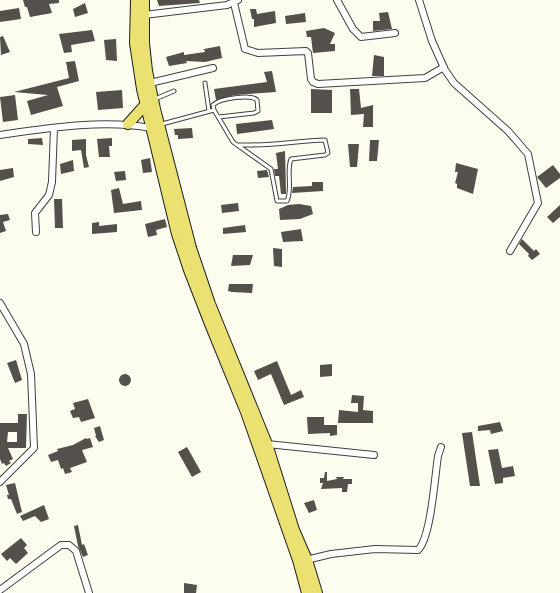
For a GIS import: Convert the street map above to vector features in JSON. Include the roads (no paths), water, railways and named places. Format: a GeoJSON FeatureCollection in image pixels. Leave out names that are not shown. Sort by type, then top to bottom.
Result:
{"type":"FeatureCollection","features":[{"type":"Feature","properties":{"kind":"main road"},"geometry":{"type":"LineString","coordinates":[[136,0],[135,43],[178,234],[189,270],[317,593]]}},
{"type":"Feature","properties":{"kind":"main road"},"geometry":{"type":"LineString","coordinates":[[144,0],[144,43],[150,83],[149,103]]}},
{"type":"Feature","properties":{"kind":"main road"},"geometry":{"type":"LineString","coordinates":[[128,124],[136,117],[140,109],[149,103]]}},
{"type":"Feature","properties":{"kind":"main road"},"geometry":{"type":"LineString","coordinates":[[155,127],[201,280],[268,444],[303,560],[307,593]]}},
{"type":"Feature","properties":{"kind":"street"},"geometry":{"type":"LineString","coordinates":[[337,0],[353,29],[361,37],[395,33]]}},
{"type":"Feature","properties":{"kind":"street"},"geometry":{"type":"LineString","coordinates":[[419,0],[432,41],[444,67],[454,83],[508,131],[528,154],[532,180],[539,197],[538,202],[510,251]]}},
{"type":"Feature","properties":{"kind":"street"},"geometry":{"type":"LineString","coordinates":[[144,15],[236,2],[245,49],[258,53],[306,51],[308,54],[311,79],[313,82],[318,84],[418,79],[425,78],[444,67]]}},
{"type":"Feature","properties":{"kind":"street"},"geometry":{"type":"LineString","coordinates":[[150,83],[213,68]]}},
{"type":"Feature","properties":{"kind":"street"},"geometry":{"type":"LineString","coordinates":[[0,135],[54,128],[128,124],[155,127]]}},
{"type":"Feature","properties":{"kind":"street"},"geometry":{"type":"LineString","coordinates":[[36,232],[35,213],[49,195],[52,182],[54,128]]}},
{"type":"Feature","properties":{"kind":"street"},"geometry":{"type":"LineString","coordinates":[[0,303],[24,344],[31,374],[34,448],[0,482]]}},
{"type":"Feature","properties":{"kind":"street"},"geometry":{"type":"LineString","coordinates":[[268,444],[374,455]]}},
{"type":"Feature","properties":{"kind":"street"},"geometry":{"type":"LineString","coordinates":[[303,560],[331,554],[375,549],[418,550],[422,547],[429,521],[438,456],[441,447]]}},
{"type":"Feature","properties":{"kind":"street"},"geometry":{"type":"LineString","coordinates":[[0,590],[61,545],[69,545],[76,551],[89,593]]}},
{"type":"Feature","properties":{"kind":"lane"},"geometry":{"type":"LineString","coordinates":[[205,83],[209,110]]}},
{"type":"Feature","properties":{"kind":"lane"},"geometry":{"type":"LineString","coordinates":[[149,103],[174,91]]}},
{"type":"Feature","properties":{"kind":"lane"},"geometry":{"type":"LineString","coordinates":[[220,117],[254,113],[258,111],[257,100],[251,96],[219,101],[213,105],[214,110],[220,117],[233,142],[271,170],[274,193],[277,201],[279,202],[288,202],[289,199],[291,185],[290,159],[325,155],[328,152],[327,141],[325,140],[255,146],[239,145]]}},
{"type":"Feature","properties":{"kind":"lane"},"geometry":{"type":"LineString","coordinates":[[155,127],[209,110],[214,110]]}}]}
